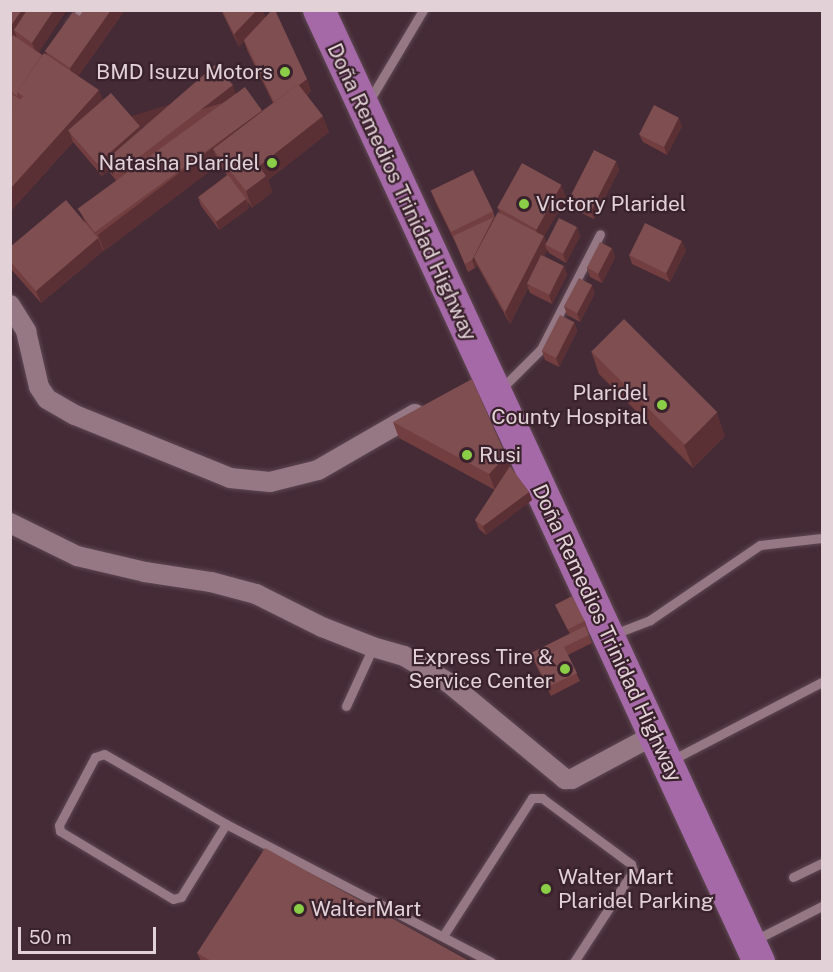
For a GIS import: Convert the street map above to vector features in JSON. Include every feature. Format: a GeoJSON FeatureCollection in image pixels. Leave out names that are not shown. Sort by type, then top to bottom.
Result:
{"type":"FeatureCollection","features":[{"type":"Feature","properties":{"kind":"highway","name":"Doña Remedios Trinidad Highway"},"geometry":{"type":"LineString","coordinates":[[319,10],[483,385],[608,637],[754,952]]}},
{"type":"Feature","properties":{"kind":"street"},"geometry":{"type":"LineString","coordinates":[[10,305],[26,331],[39,387],[47,399],[75,415],[230,478],[270,482],[318,470],[431,406]]}},
{"type":"Feature","properties":{"kind":"street"},"geometry":{"type":"LineString","coordinates":[[10,523],[78,556],[145,572],[211,582],[256,594],[322,627],[373,647],[404,656],[449,683],[565,779],[572,779],[661,748]]}},
{"type":"Feature","properties":{"kind":"lane"},"geometry":{"type":"LineString","coordinates":[[62,34],[82,10]]}},
{"type":"Feature","properties":{"kind":"lane"},"geometry":{"type":"LineString","coordinates":[[364,110],[423,10]]}},
{"type":"Feature","properties":{"kind":"lane"},"geometry":{"type":"LineString","coordinates":[[483,385],[541,349],[600,234]]}},
{"type":"Feature","properties":{"kind":"lane"},"geometry":{"type":"LineString","coordinates":[[608,637],[650,620],[760,545],[822,538]]}},
{"type":"Feature","properties":{"kind":"lane"},"geometry":{"type":"LineString","coordinates":[[346,706],[373,647]]}},
{"type":"Feature","properties":{"kind":"lane"},"geometry":{"type":"LineString","coordinates":[[661,748],[822,682]]}},
{"type":"Feature","properties":{"kind":"lane"},"geometry":{"type":"LineString","coordinates":[[226,824],[181,897],[173,899],[60,831],[59,825],[95,757],[104,754],[226,824],[491,962]]}},
{"type":"Feature","properties":{"kind":"lane"},"geometry":{"type":"LineString","coordinates":[[443,936],[532,798],[542,798],[632,864],[633,872],[574,962]]}},
{"type":"Feature","properties":{"kind":"lane"},"geometry":{"type":"LineString","coordinates":[[793,877],[822,863]]}},
{"type":"Feature","properties":{"kind":"lane"},"geometry":{"type":"LineString","coordinates":[[754,952],[822,906]]}},
{"type":"Feature","properties":{"kind":"building"},"geometry":{"type":"Polygon","coordinates":[[[10,10],[22,10],[10,27],[10,10]]]}},
{"type":"Feature","properties":{"kind":"building"},"geometry":{"type":"Polygon","coordinates":[[[27,10],[54,10],[32,43],[14,30],[27,10]]]}},
{"type":"Feature","properties":{"kind":"building"},"geometry":{"type":"Polygon","coordinates":[[[84,10],[111,10],[70,68],[45,51],[73,12],[80,16],[84,10]]]}},
{"type":"Feature","properties":{"kind":"building"},"geometry":{"type":"Polygon","coordinates":[[[222,10],[257,10],[234,34],[222,10]]]}},
{"type":"Feature","properties":{"kind":"building"},"geometry":{"type":"Polygon","coordinates":[[[272,10],[275,10],[307,79],[274,102],[244,40],[272,10]]]}},
{"type":"Feature","properties":{"kind":"building"},"geometry":{"type":"Polygon","coordinates":[[[13,35],[42,55],[17,92],[17,96],[10,91],[10,39],[13,35]]]}},
{"type":"Feature","properties":{"kind":"building"},"geometry":{"type":"Polygon","coordinates":[[[44,53],[99,90],[10,189],[10,114],[23,96],[17,92],[44,53]]]}},
{"type":"Feature","properties":{"kind":"building"},"geometry":{"type":"Polygon","coordinates":[[[215,65],[233,85],[117,174],[106,160],[215,65]]]}},
{"type":"Feature","properties":{"kind":"building"},"geometry":{"type":"Polygon","coordinates":[[[298,84],[323,116],[259,166],[266,176],[246,191],[213,149],[298,84]]]}},
{"type":"Feature","properties":{"kind":"building"},"geometry":{"type":"Polygon","coordinates":[[[245,87],[262,110],[95,232],[78,209],[245,87]]]}},
{"type":"Feature","properties":{"kind":"building"},"geometry":{"type":"Polygon","coordinates":[[[10,93],[21,100],[10,114],[10,93]]]}},
{"type":"Feature","properties":{"kind":"building"},"geometry":{"type":"Polygon","coordinates":[[[111,93],[140,126],[97,164],[68,130],[111,93]]]}},
{"type":"Feature","properties":{"kind":"building"},"geometry":{"type":"Polygon","coordinates":[[[654,105],[679,118],[664,147],[639,134],[654,105]]]}},
{"type":"Feature","properties":{"kind":"building"},"geometry":{"type":"Polygon","coordinates":[[[594,150],[616,161],[591,210],[569,199],[594,150]]]}},
{"type":"Feature","properties":{"kind":"building"},"geometry":{"type":"Polygon","coordinates":[[[522,163],[561,185],[537,229],[497,208],[522,163]]]}},
{"type":"Feature","properties":{"kind":"building"},"geometry":{"type":"Polygon","coordinates":[[[473,170],[493,211],[451,232],[431,191],[473,170]]]}},
{"type":"Feature","properties":{"kind":"building"},"geometry":{"type":"Polygon","coordinates":[[[228,175],[246,199],[217,221],[198,197],[228,175]]]}},
{"type":"Feature","properties":{"kind":"building"},"geometry":{"type":"Polygon","coordinates":[[[66,200],[98,238],[36,291],[10,261],[10,247],[66,200]]]}},
{"type":"Feature","properties":{"kind":"building"},"geometry":{"type":"Polygon","coordinates":[[[498,212],[544,236],[505,312],[474,257],[498,212]]]}},
{"type":"Feature","properties":{"kind":"building"},"geometry":{"type":"Polygon","coordinates":[[[494,217],[472,260],[465,264],[453,236],[494,217]]]}},
{"type":"Feature","properties":{"kind":"building"},"geometry":{"type":"Polygon","coordinates":[[[559,218],[577,227],[563,254],[545,245],[559,218]]]}},
{"type":"Feature","properties":{"kind":"building"},"geometry":{"type":"Polygon","coordinates":[[[645,223],[682,241],[666,273],[629,255],[645,223]]]}},
{"type":"Feature","properties":{"kind":"building"},"geometry":{"type":"Polygon","coordinates":[[[600,242],[612,248],[598,274],[587,268],[600,242]]]}},
{"type":"Feature","properties":{"kind":"building"},"geometry":{"type":"Polygon","coordinates":[[[541,255],[563,266],[549,295],[527,284],[541,255]]]}},
{"type":"Feature","properties":{"kind":"building"},"geometry":{"type":"Polygon","coordinates":[[[579,278],[592,285],[577,313],[564,306],[579,278]]]}},
{"type":"Feature","properties":{"kind":"building"},"geometry":{"type":"Polygon","coordinates":[[[560,315],[574,322],[556,358],[542,351],[560,315]]]}},
{"type":"Feature","properties":{"kind":"building","name":"Plaridel County Hospital"},"geometry":{"type":"Polygon","coordinates":[[[624,319],[717,412],[685,445],[591,352],[624,319]]]}},
{"type":"Feature","properties":{"kind":"building","name":"Rusi"},"geometry":{"type":"Polygon","coordinates":[[[472,379],[506,456],[489,474],[393,422],[472,379]]]}},
{"type":"Feature","properties":{"kind":"building"},"geometry":{"type":"Polygon","coordinates":[[[510,466],[529,492],[483,526],[475,520],[510,466]]]}},
{"type":"Feature","properties":{"kind":"building"},"geometry":{"type":"Polygon","coordinates":[[[572,596],[585,621],[568,630],[555,605],[572,596]]]}},
{"type":"Feature","properties":{"kind":"building"},"geometry":{"type":"Polygon","coordinates":[[[585,626],[589,635],[564,647],[577,673],[548,687],[531,653],[585,626]]]}},
{"type":"Feature","properties":{"kind":"building","name":"WalterMart"},"geometry":{"type":"Polygon","coordinates":[[[265,848],[471,962],[213,962],[197,953],[265,848]]]}},
{"type":"Feature","properties":{"kind":"place","name":"BMD Isuzu Motors"},"geometry":{"type":"Point","coordinates":[285,72]}},
{"type":"Feature","properties":{"kind":"place","name":"Natasha Plaridel"},"geometry":{"type":"Point","coordinates":[272,163]}},
{"type":"Feature","properties":{"kind":"place","name":"Victory Plaridel"},"geometry":{"type":"Point","coordinates":[524,204]}},
{"type":"Feature","properties":{"kind":"place","name":"Plaridel County Hospital"},"geometry":{"type":"Point","coordinates":[662,405]}},
{"type":"Feature","properties":{"kind":"place","name":"Rusi"},"geometry":{"type":"Point","coordinates":[467,455]}},
{"type":"Feature","properties":{"kind":"place","name":"Express Tire & Service Center"},"geometry":{"type":"Point","coordinates":[565,669]}},
{"type":"Feature","properties":{"kind":"place","name":"Walter Mart Plaridel Parking"},"geometry":{"type":"Point","coordinates":[546,889]}},
{"type":"Feature","properties":{"kind":"place","name":"WalterMart"},"geometry":{"type":"Point","coordinates":[299,909]}}]}
